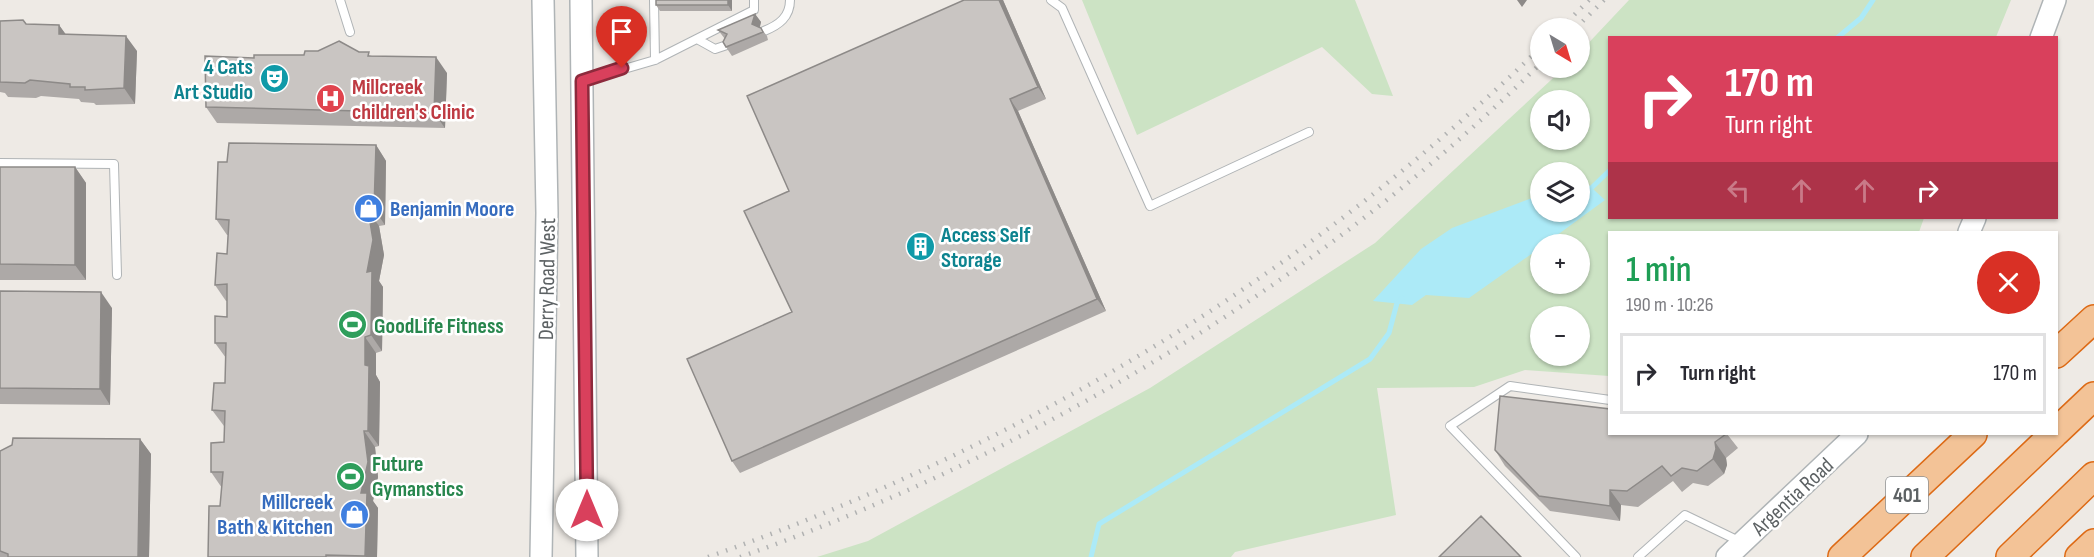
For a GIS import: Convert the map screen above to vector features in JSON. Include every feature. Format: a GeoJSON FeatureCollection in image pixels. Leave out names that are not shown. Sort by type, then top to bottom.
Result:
{"type":"FeatureCollection","features":[{"type":"Feature","properties":{"kind":"highway"},"geometry":{"type":"LineString","coordinates":[[2058,352],[2094,319]]}},
{"type":"Feature","properties":{"kind":"highway","name":"401"},"geometry":{"type":"LineString","coordinates":[[2058,430],[2094,396]]}},
{"type":"Feature","properties":{"kind":"highway","name":"401"},"geometry":{"type":"LineString","coordinates":[[1842,557],[1972,435]]}},
{"type":"Feature","properties":{"kind":"highway","name":"401"},"geometry":{"type":"LineString","coordinates":[[1925,557],[2053,435]]}},
{"type":"Feature","properties":{"kind":"highway"},"geometry":{"type":"LineString","coordinates":[[2010,557],[2094,476]]}},
{"type":"Feature","properties":{"kind":"highway"},"geometry":{"type":"LineString","coordinates":[[2079,557],[2094,543]]}},
{"type":"Feature","properties":{"kind":"main road","name":"Derry Road West"},"geometry":{"type":"LineString","coordinates":[[541,557],[547,213],[543,0]]}},
{"type":"Feature","properties":{"kind":"main road","name":"Derry Road West"},"geometry":{"type":"LineString","coordinates":[[581,0],[587,557]]}},
{"type":"Feature","properties":{"kind":"main road"},"geometry":{"type":"LineString","coordinates":[[2042,36],[2055,0]]}},
{"type":"Feature","properties":{"kind":"main road","name":"Argentia Road"},"geometry":{"type":"LineString","coordinates":[[1727,557],[1856,435]]}},
{"type":"Feature","properties":{"kind":"lane"},"geometry":{"type":"LineString","coordinates":[[340,0],[350,32]]}},
{"type":"Feature","properties":{"kind":"lane"},"geometry":{"type":"LineString","coordinates":[[654,0],[655,60]]}},
{"type":"Feature","properties":{"kind":"lane"},"geometry":{"type":"LineString","coordinates":[[582,81],[655,60],[754,10],[754,0]]}},
{"type":"Feature","properties":{"kind":"lane"},"geometry":{"type":"LineString","coordinates":[[764,31],[784,20],[790,8],[790,0]]}},
{"type":"Feature","properties":{"kind":"lane"},"geometry":{"type":"LineString","coordinates":[[1051,0],[1062,8],[1150,206],[1309,132]]}},
{"type":"Feature","properties":{"kind":"lane"},"geometry":{"type":"LineString","coordinates":[[697,39],[715,49],[727,45]]}},
{"type":"Feature","properties":{"kind":"lane"},"geometry":{"type":"LineString","coordinates":[[0,164],[114,164],[117,275]]}},
{"type":"Feature","properties":{"kind":"lane"},"geometry":{"type":"LineString","coordinates":[[1576,557],[1450,426],[1510,386],[1608,400]]}},
{"type":"Feature","properties":{"kind":"lane"},"geometry":{"type":"LineString","coordinates":[[1638,557],[1685,515],[1743,542]]}},
{"type":"Feature","properties":{"kind":"green space"},"geometry":{"type":"Polygon","coordinates":[[[1082,0],[1355,0],[1393,96],[1372,94],[1322,47],[1137,135],[1082,0]]]}},
{"type":"Feature","properties":{"kind":"green space"},"geometry":{"type":"Polygon","coordinates":[[[1629,0],[2011,0],[1996,36],[1608,36],[1608,219],[1924,219],[1919,231],[1608,231],[1608,376],[1525,370],[1474,387],[1377,388],[1396,515],[1235,552],[1231,557],[817,557],[868,541],[1150,388],[1375,243],[1530,99],[1530,150],[1590,150],[1590,90],[1540,90],[1553,78],[1590,78],[1590,41],[1629,0]]]}},
{"type":"Feature","properties":{"kind":"water"},"geometry":{"type":"Polygon","coordinates":[[[1590,186],[1605,200],[1590,211],[1590,186]]]}},
{"type":"Feature","properties":{"kind":"water"},"geometry":{"type":"Polygon","coordinates":[[[1530,199],[1530,222],[1575,222],[1559,234],[1530,234],[1530,255],[1469,298],[1426,295],[1412,305],[1373,301],[1421,249],[1452,228],[1530,199]]]}},
{"type":"Feature","properties":{"kind":"building"},"geometry":{"type":"Polygon","coordinates":[[[656,0],[728,0],[728,5],[656,5],[656,0]]]}},
{"type":"Feature","properties":{"kind":"building","name":"Access Self Storage"},"geometry":{"type":"Polygon","coordinates":[[[964,0],[999,0],[1038,87],[1010,99],[1097,299],[732,461],[687,359],[792,312],[744,211],[789,191],[747,96],[964,0]]]}},
{"type":"Feature","properties":{"kind":"building"},"geometry":{"type":"Polygon","coordinates":[[[755,14],[752,24],[761,28],[763,32],[726,47],[723,42],[727,34],[718,30],[755,14]]]}},
{"type":"Feature","properties":{"kind":"building"},"geometry":{"type":"Polygon","coordinates":[[[23,20],[26,24],[59,25],[59,34],[126,36],[124,88],[85,90],[85,87],[70,87],[70,84],[30,80],[25,83],[0,82],[0,21],[23,20]]]}},
{"type":"Feature","properties":{"kind":"building","name":"Millcreek children's Clinic"},"geometry":{"type":"Polygon","coordinates":[[[339,41],[359,52],[369,52],[368,56],[436,57],[434,113],[206,107],[205,56],[254,58],[254,55],[304,55],[305,51],[318,51],[339,41]]]}},
{"type":"Feature","properties":{"kind":"building"},"geometry":{"type":"Polygon","coordinates":[[[229,143],[376,145],[374,209],[368,210],[373,240],[367,272],[372,271],[371,335],[365,337],[365,365],[369,366],[368,431],[364,431],[368,462],[361,493],[367,493],[365,556],[208,557],[209,506],[220,506],[223,472],[211,472],[211,443],[224,442],[225,411],[212,410],[214,383],[225,383],[226,343],[215,343],[215,316],[227,317],[227,284],[215,285],[217,253],[227,254],[229,220],[216,219],[218,162],[227,162],[229,143]]]}},
{"type":"Feature","properties":{"kind":"building"},"geometry":{"type":"Polygon","coordinates":[[[0,167],[75,167],[75,265],[0,264],[0,167]]]}},
{"type":"Feature","properties":{"kind":"building"},"geometry":{"type":"Polygon","coordinates":[[[0,291],[101,292],[100,389],[0,388],[0,291]]]}},
{"type":"Feature","properties":{"kind":"building"},"geometry":{"type":"Polygon","coordinates":[[[1500,396],[1608,409],[1608,435],[1725,435],[1715,442],[1716,449],[1713,459],[1697,471],[1682,468],[1671,476],[1662,466],[1627,491],[1610,490],[1610,506],[1539,496],[1495,450],[1500,396]]]}},
{"type":"Feature","properties":{"kind":"building"},"geometry":{"type":"Polygon","coordinates":[[[13,438],[140,439],[138,557],[8,557],[8,554],[0,551],[0,451],[12,445],[13,438]]]}},
{"type":"Feature","properties":{"kind":"building"},"geometry":{"type":"Polygon","coordinates":[[[1481,516],[1521,557],[1439,557],[1481,516]]]}},
{"type":"Feature","properties":{"kind":"waterway"},"geometry":{"type":"LineString","coordinates":[[1839,36],[1861,18],[1873,0]]}},
{"type":"Feature","properties":{"kind":"waterway"},"geometry":{"type":"LineString","coordinates":[[1590,189],[1608,172]]}},
{"type":"Feature","properties":{"kind":"waterway"},"geometry":{"type":"LineString","coordinates":[[1091,557],[1099,524],[1370,359],[1389,333],[1397,303],[1402,298]]}},
{"type":"Feature","properties":{"kind":"railway"},"geometry":{"type":"LineString","coordinates":[[1571,18],[1589,0]]}},
{"type":"Feature","properties":{"kind":"railway"},"geometry":{"type":"LineString","coordinates":[[1586,18],[1604,0]]}},
{"type":"Feature","properties":{"kind":"railway"},"geometry":{"type":"LineString","coordinates":[[708,557],[823,513],[936,464],[1045,409],[1152,348],[1255,281],[1354,209],[1449,131],[1530,57]]}},
{"type":"Feature","properties":{"kind":"railway"},"geometry":{"type":"LineString","coordinates":[[740,557],[849,515],[957,467],[1063,413],[1167,354],[1267,288],[1364,218],[1455,143],[1530,73]]}},
{"type":"Feature","properties":{"kind":"place","name":"4 Cats Art Studio"},"geometry":{"type":"Point","coordinates":[274,79]}},
{"type":"Feature","properties":{"kind":"place","name":"Millcreek children's Clinic"},"geometry":{"type":"Point","coordinates":[331,99]}},
{"type":"Feature","properties":{"kind":"place","name":"Benjamin Moore"},"geometry":{"type":"Point","coordinates":[369,208]}},
{"type":"Feature","properties":{"kind":"place","name":"Access Self Storage"},"geometry":{"type":"Point","coordinates":[920,247]}},
{"type":"Feature","properties":{"kind":"place","name":"GoodLife Fitness"},"geometry":{"type":"Point","coordinates":[353,325]}},
{"type":"Feature","properties":{"kind":"place","name":"Future Gymanstics"},"geometry":{"type":"Point","coordinates":[351,476]}},
{"type":"Feature","properties":{"kind":"place","name":"Millcreek Bath & Kitchen"},"geometry":{"type":"Point","coordinates":[354,514]}},
{"type":"Feature","properties":{"kind":"route"},"geometry":{"type":"LineString","coordinates":[[587,510],[582,81],[622,68]]}}]}
